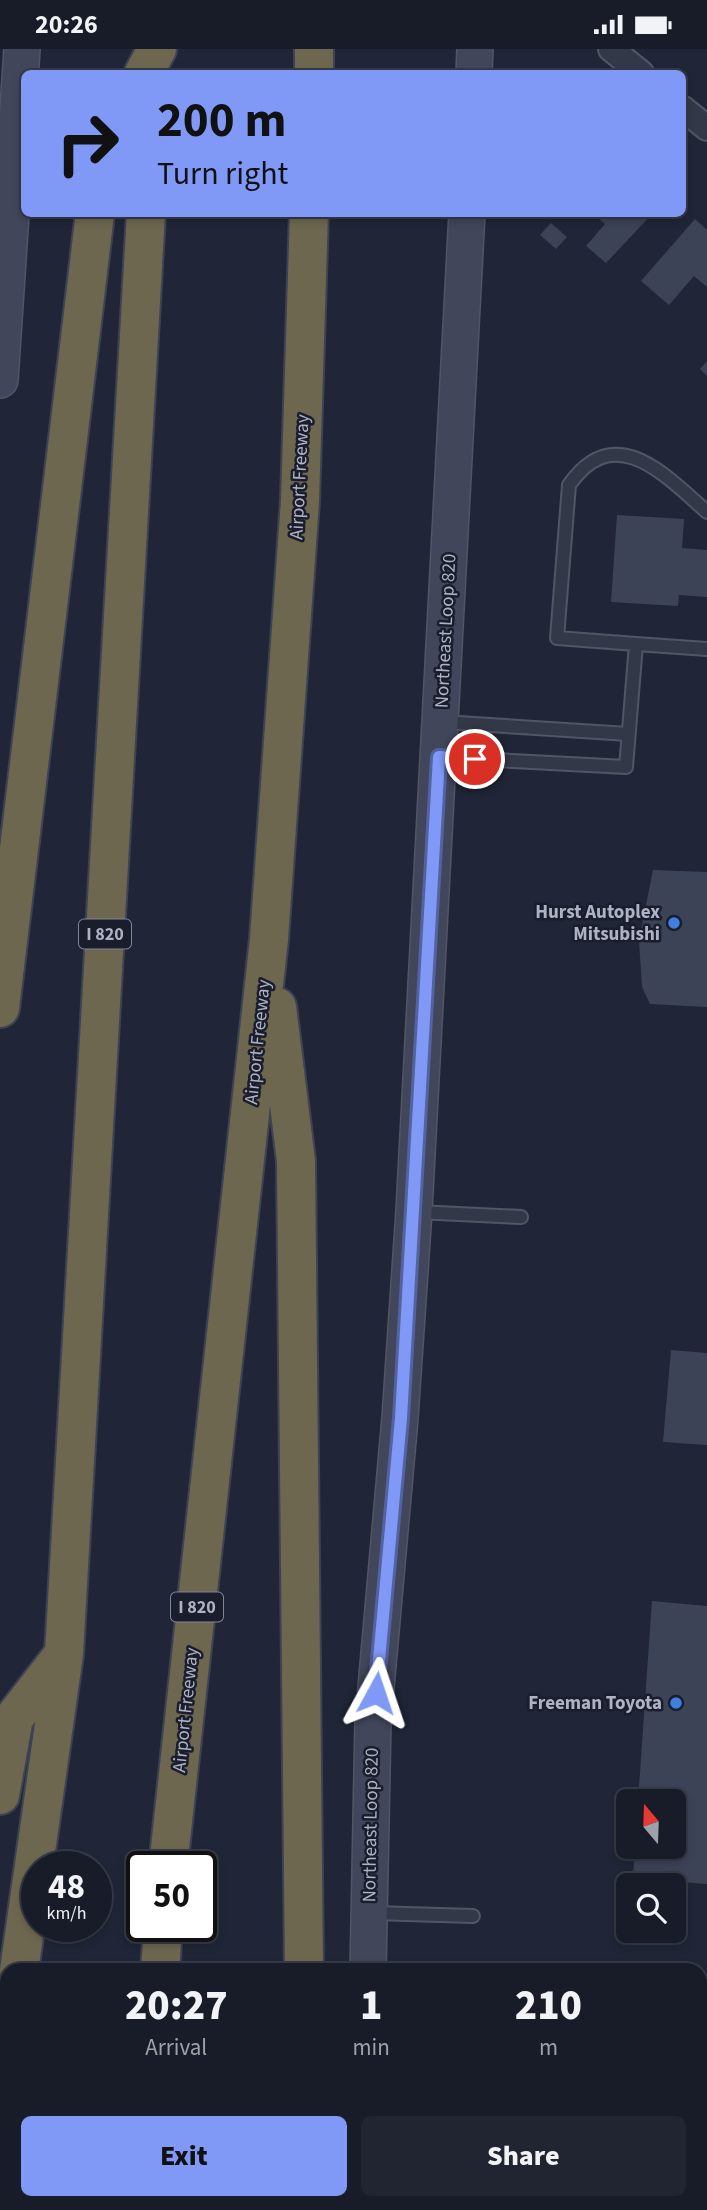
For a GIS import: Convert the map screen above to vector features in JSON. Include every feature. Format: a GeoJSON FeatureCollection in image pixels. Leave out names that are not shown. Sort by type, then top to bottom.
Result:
{"type":"FeatureCollection","features":[{"type":"Feature","properties":{"kind":"highway"},"geometry":{"type":"LineString","coordinates":[[146,70],[158,49]]}},
{"type":"Feature","properties":{"kind":"highway"},"geometry":{"type":"LineString","coordinates":[[156,70],[158,49]]}},
{"type":"Feature","properties":{"kind":"highway"},"geometry":{"type":"LineString","coordinates":[[314,49],[314,70]]}},
{"type":"Feature","properties":{"kind":"highway"},"geometry":{"type":"LineString","coordinates":[[0,1008],[95,217]]}},
{"type":"Feature","properties":{"kind":"highway","name":"I 820"},"geometry":{"type":"LineString","coordinates":[[20,1963],[64,1654],[146,217]]}},
{"type":"Feature","properties":{"kind":"highway","name":"Airport Freeway"},"geometry":{"type":"LineString","coordinates":[[170,1851],[269,939],[300,501],[309,217]]}},
{"type":"Feature","properties":{"kind":"highway"},"geometry":{"type":"LineString","coordinates":[[269,939],[296,1161],[304,1963]]}},
{"type":"Feature","properties":{"kind":"highway"},"geometry":{"type":"LineString","coordinates":[[0,1795],[13,1718],[64,1654]]}},
{"type":"Feature","properties":{"kind":"highway"},"geometry":{"type":"LineString","coordinates":[[161,1963],[162,1942]]}},
{"type":"Feature","properties":{"kind":"main road"},"geometry":{"type":"LineString","coordinates":[[0,380],[22,49]]}},
{"type":"Feature","properties":{"kind":"main road"},"geometry":{"type":"LineString","coordinates":[[474,70],[475,49]]}},
{"type":"Feature","properties":{"kind":"main road","name":"Northeast Loop 820"},"geometry":{"type":"LineString","coordinates":[[368,1963],[373,1721],[401,1418],[414,1211],[467,217]]}},
{"type":"Feature","properties":{"kind":"street"},"geometry":{"type":"LineString","coordinates":[[611,49],[637,70]]}},
{"type":"Feature","properties":{"kind":"street"},"geometry":{"type":"LineString","coordinates":[[686,111],[707,128]]}},
{"type":"Feature","properties":{"kind":"lane"},"geometry":{"type":"LineString","coordinates":[[707,512],[663,473],[635,455],[607,456],[581,467],[569,485],[558,638],[707,649]]}},
{"type":"Feature","properties":{"kind":"lane"},"geometry":{"type":"LineString","coordinates":[[439,757],[625,767],[636,644]]}},
{"type":"Feature","properties":{"kind":"lane"},"geometry":{"type":"LineString","coordinates":[[441,722],[628,734]]}},
{"type":"Feature","properties":{"kind":"lane"},"geometry":{"type":"LineString","coordinates":[[414,1211],[521,1217]]}},
{"type":"Feature","properties":{"kind":"lane"},"geometry":{"type":"LineString","coordinates":[[369,1913],[473,1916]]}},
{"type":"Feature","properties":{"kind":"building"},"geometry":{"type":"Polygon","coordinates":[[[603,217],[649,217],[606,263],[586,246],[605,224],[600,220],[603,217]]]}},
{"type":"Feature","properties":{"kind":"building"},"geometry":{"type":"Polygon","coordinates":[[[695,219],[707,230],[707,287],[694,276],[669,305],[641,281],[695,219]]]}},
{"type":"Feature","properties":{"kind":"building"},"geometry":{"type":"Polygon","coordinates":[[[551,223],[567,237],[556,249],[540,235],[551,223]]]}},
{"type":"Feature","properties":{"kind":"building"},"geometry":{"type":"Polygon","coordinates":[[[707,361],[707,376],[700,369],[707,361]]]}},
{"type":"Feature","properties":{"kind":"building"},"geometry":{"type":"Polygon","coordinates":[[[617,515],[684,519],[682,548],[707,550],[707,597],[679,595],[678,606],[611,602],[617,515]]]}},
{"type":"Feature","properties":{"kind":"building","name":"Hurst Autoplex Mitsubishi"},"geometry":{"type":"Polygon","coordinates":[[[653,870],[707,872],[707,1007],[650,1004],[642,987],[639,940],[653,870]]]}},
{"type":"Feature","properties":{"kind":"building"},"geometry":{"type":"Polygon","coordinates":[[[671,1350],[707,1353],[707,1445],[663,1442],[671,1350]]]}},
{"type":"Feature","properties":{"kind":"building","name":"Freeman Toyota"},"geometry":{"type":"Polygon","coordinates":[[[652,1601],[707,1606],[707,1884],[686,1882],[686,1873],[633,1873],[634,1859],[686,1859],[686,1789],[639,1789],[652,1601]]]}},
{"type":"Feature","properties":{"kind":"place","name":"Hurst Autoplex Mitsubishi"},"geometry":{"type":"Point","coordinates":[674,923]}},
{"type":"Feature","properties":{"kind":"place","name":"Freeman Toyota"},"geometry":{"type":"Point","coordinates":[676,1703]}},
{"type":"Feature","properties":{"kind":"route"},"geometry":{"type":"LineString","coordinates":[[376,1693],[401,1418],[439,757],[475,759]]}}]}
